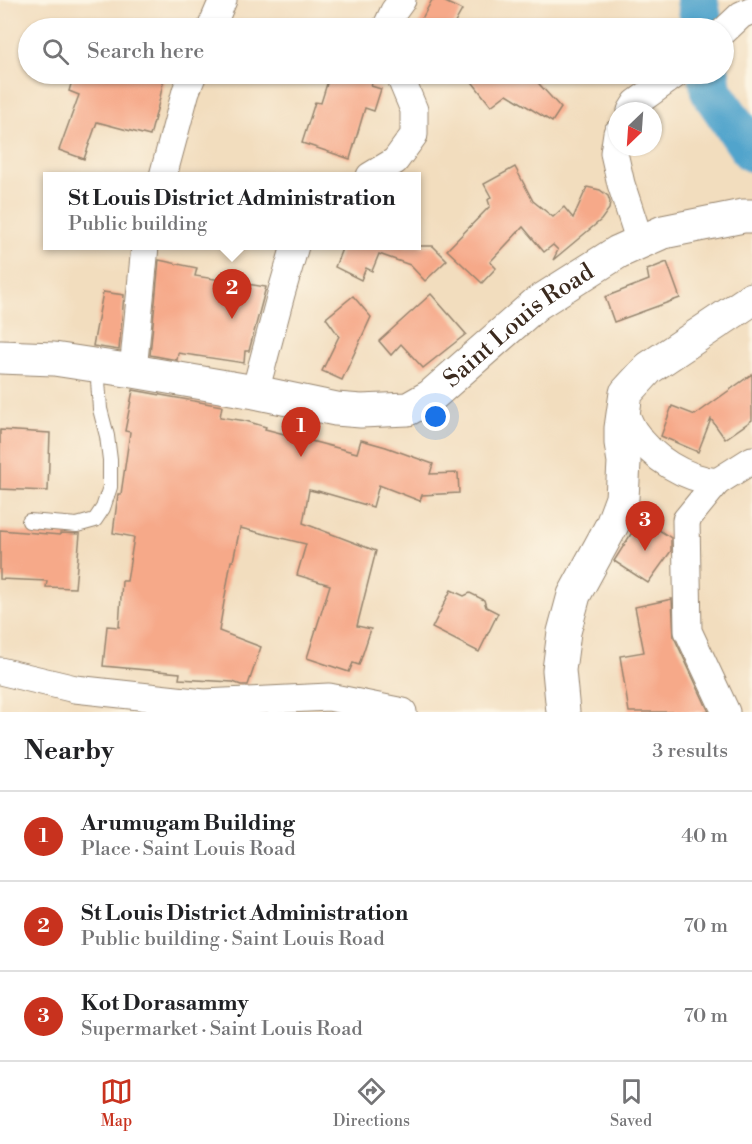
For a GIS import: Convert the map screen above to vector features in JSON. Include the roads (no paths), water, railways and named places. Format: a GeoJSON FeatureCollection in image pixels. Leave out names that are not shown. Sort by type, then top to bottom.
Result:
{"type":"FeatureCollection","features":[{"type":"Feature","properties":{"kind":"main road","name":"Saint Louis Road"},"geometry":{"type":"LineString","coordinates":[[0,357],[54,359],[133,371],[255,392],[336,409],[361,411],[408,409],[431,396],[536,304],[618,252],[663,232],[752,216]]}},
{"type":"Feature","properties":{"kind":"main road"},"geometry":{"type":"LineString","coordinates":[[562,712],[559,670],[566,623],[574,595],[612,525],[622,498],[624,462],[621,428],[626,393],[649,368],[752,298]]}},
{"type":"Feature","properties":{"kind":"street"},"geometry":{"type":"LineString","coordinates":[[215,18],[223,0]]}},
{"type":"Feature","properties":{"kind":"street"},"geometry":{"type":"LineString","coordinates":[[391,18],[402,0]]}},
{"type":"Feature","properties":{"kind":"street"},"geometry":{"type":"LineString","coordinates":[[164,172],[189,84]]}},
{"type":"Feature","properties":{"kind":"street"},"geometry":{"type":"LineString","coordinates":[[378,172],[395,161],[414,135],[414,110],[403,84]]}},
{"type":"Feature","properties":{"kind":"street"},"geometry":{"type":"LineString","coordinates":[[637,102],[662,84]]}},
{"type":"Feature","properties":{"kind":"street"},"geometry":{"type":"LineString","coordinates":[[615,156],[621,184],[640,242]]}},
{"type":"Feature","properties":{"kind":"street"},"geometry":{"type":"LineString","coordinates":[[133,371],[145,250]]}},
{"type":"Feature","properties":{"kind":"street"},"geometry":{"type":"LineString","coordinates":[[255,392],[294,250]]}},
{"type":"Feature","properties":{"kind":"street"},"geometry":{"type":"LineString","coordinates":[[624,410],[634,431],[659,458],[700,480],[717,482]]}},
{"type":"Feature","properties":{"kind":"street"},"geometry":{"type":"LineString","coordinates":[[726,712],[688,631],[686,520],[717,482],[752,460]]}},
{"type":"Feature","properties":{"kind":"street"},"geometry":{"type":"LineString","coordinates":[[0,671],[75,689],[204,703],[329,697],[403,712]]}},
{"type":"Feature","properties":{"kind":"lane"},"geometry":{"type":"LineString","coordinates":[[29,521],[77,525],[95,520],[104,508],[110,487],[110,460],[100,409],[98,366]]}},
{"type":"Feature","properties":{"kind":"waterway"},"geometry":{"type":"LineString","coordinates":[[697,0],[701,18]]}},
{"type":"Feature","properties":{"kind":"waterway"},"geometry":{"type":"LineString","coordinates":[[710,84],[711,91],[752,151]]}},
{"type":"Feature","properties":{"kind":"place","name":"St Louis District Administration"},"geometry":{"type":"Point","coordinates":[232,319]}},
{"type":"Feature","properties":{"kind":"place","name":"Arumugam Building"},"geometry":{"type":"Point","coordinates":[301,457]}},
{"type":"Feature","properties":{"kind":"place","name":"Kot Dorasammy"},"geometry":{"type":"Point","coordinates":[645,551]}}]}
